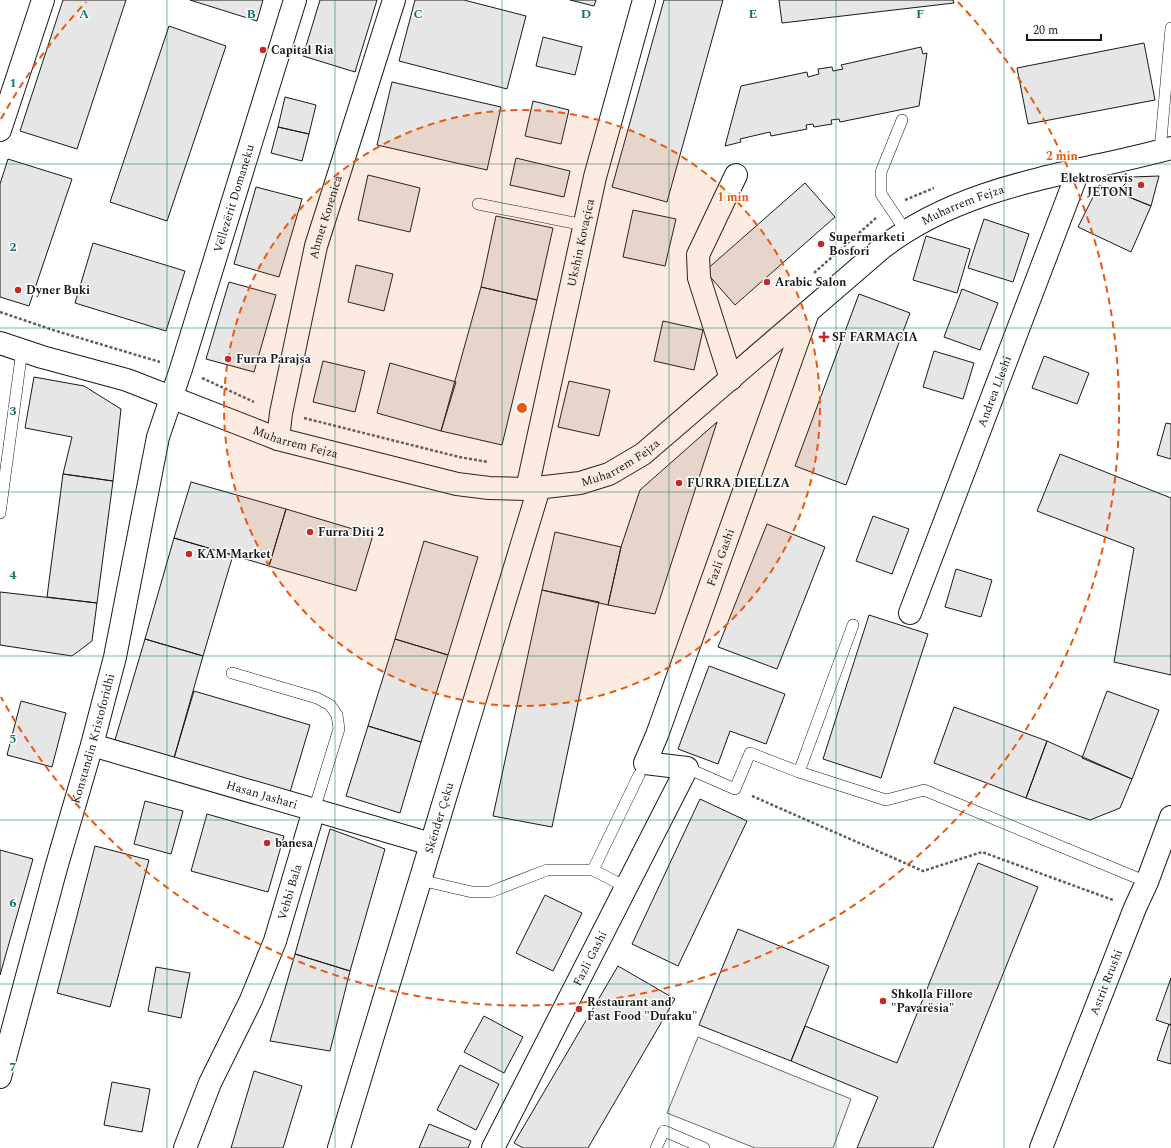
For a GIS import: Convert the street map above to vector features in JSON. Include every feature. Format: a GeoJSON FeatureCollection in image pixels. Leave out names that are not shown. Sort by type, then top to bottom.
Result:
{"type":"FeatureCollection","features":[{"type":"Feature","properties":{"kind":"street"},"geometry":{"type":"LineString","coordinates":[[0,130],[43,0]]}},
{"type":"Feature","properties":{"kind":"street","name":"Vëllezërit Domaneku"},"geometry":{"type":"LineString","coordinates":[[172,397],[295,0]]}},
{"type":"Feature","properties":{"kind":"street","name":"Ahmet Korenica"},"geometry":{"type":"LineString","coordinates":[[278,439],[281,413],[316,246],[394,0]]}},
{"type":"Feature","properties":{"kind":"street","name":"Ukshin Kovaçica"},"geometry":{"type":"LineString","coordinates":[[533,488],[584,225],[595,177],[644,0]]}},
{"type":"Feature","properties":{"kind":"street","name":"Muharrem Fejza"},"geometry":{"type":"LineString","coordinates":[[0,343],[42,357],[127,380],[278,439],[456,484],[489,488],[533,488],[580,483],[609,474],[643,454],[905,230],[933,215],[985,194],[1079,169],[1165,150]]}},
{"type":"Feature","properties":{"kind":"street","name":"Andrea Lleshi"},"geometry":{"type":"LineString","coordinates":[[910,613],[1079,169]]}},
{"type":"Feature","properties":{"kind":"street"},"geometry":{"type":"LineString","coordinates":[[731,379],[699,278],[698,255],[736,175]]}},
{"type":"Feature","properties":{"kind":"street","name":"Fazli Gashi"},"geometry":{"type":"LineString","coordinates":[[493,1148],[687,768],[645,763],[657,735],[808,312]]}},
{"type":"Feature","properties":{"kind":"street","name":"Konstandin Kristoforidhi"},"geometry":{"type":"LineString","coordinates":[[0,1077],[61,849],[92,745],[115,658],[158,438],[172,397]]}},
{"type":"Feature","properties":{"kind":"street","name":"Skënder Çeku"},"geometry":{"type":"LineString","coordinates":[[339,1148],[431,844],[533,488]]}},
{"type":"Feature","properties":{"kind":"street","name":"Hasan Jashari"},"geometry":{"type":"LineString","coordinates":[[92,745],[431,844]]}},
{"type":"Feature","properties":{"kind":"street","name":"Vehbi Bala"},"geometry":{"type":"LineString","coordinates":[[185,1148],[210,1083],[251,1000],[275,941],[314,810]]}},
{"type":"Feature","properties":{"kind":"street","name":"Astrit Rrushi"},"geometry":{"type":"LineString","coordinates":[[1041,1148],[1135,908],[1147,882],[1171,817]]}},
{"type":"Feature","properties":{"kind":"lane"},"geometry":{"type":"LineString","coordinates":[[1165,150],[1171,28]]}},
{"type":"Feature","properties":{"kind":"lane"},"geometry":{"type":"LineString","coordinates":[[902,120],[880,172],[881,194],[905,230]]}},
{"type":"Feature","properties":{"kind":"lane"},"geometry":{"type":"LineString","coordinates":[[478,204],[584,225]]}},
{"type":"Feature","properties":{"kind":"lane"},"geometry":{"type":"LineString","coordinates":[[0,512],[22,350]]}},
{"type":"Feature","properties":{"kind":"lane"},"geometry":{"type":"LineString","coordinates":[[799,772],[853,625]]}},
{"type":"Feature","properties":{"kind":"lane","name":"Vehbi Bala"},"geometry":{"type":"LineString","coordinates":[[232,673],[317,698],[330,705],[338,714],[339,729],[314,810]]}},
{"type":"Feature","properties":{"kind":"lane"},"geometry":{"type":"LineString","coordinates":[[735,789],[750,753],[799,772],[886,800],[924,790],[1147,882]]}},
{"type":"Feature","properties":{"kind":"lane","name":"Fazli Gashi"},"geometry":{"type":"LineString","coordinates":[[687,768],[735,789]]}},
{"type":"Feature","properties":{"kind":"lane"},"geometry":{"type":"LineString","coordinates":[[593,870],[639,775]]}},
{"type":"Feature","properties":{"kind":"lane"},"geometry":{"type":"LineString","coordinates":[[420,880],[472,892],[490,892],[548,870],[593,870],[626,887]]}},
{"type":"Feature","properties":{"kind":"lane"},"geometry":{"type":"LineString","coordinates":[[656,1148],[664,1130],[704,1148]]}},
{"type":"Feature","properties":{"kind":"path"},"geometry":{"type":"LineString","coordinates":[[813,274],[864,226],[889,207],[935,187]]}},
{"type":"Feature","properties":{"kind":"path"},"geometry":{"type":"LineString","coordinates":[[0,312],[53,330],[181,369],[281,413],[459,457],[493,463]]}},
{"type":"Feature","properties":{"kind":"path"},"geometry":{"type":"LineString","coordinates":[[735,789],[923,871],[982,852],[1135,908]]}},
{"type":"Feature","properties":{"kind":"shaded area"},"geometry":{"type":"Polygon","coordinates":[[[698,1037],[851,1099],[833,1148],[755,1148],[667,1113],[698,1037]]]}},
{"type":"Feature","properties":{"kind":"building"},"geometry":{"type":"Polygon","coordinates":[[[63,0],[126,0],[77,149],[20,131],[63,0]]]}},
{"type":"Feature","properties":{"kind":"building"},"geometry":{"type":"Polygon","coordinates":[[[190,0],[263,0],[257,21],[190,0]]]}},
{"type":"Feature","properties":{"kind":"building"},"geometry":{"type":"Polygon","coordinates":[[[320,0],[377,0],[355,72],[303,56],[320,0]]]}},
{"type":"Feature","properties":{"kind":"building"},"geometry":{"type":"Polygon","coordinates":[[[415,0],[464,0],[526,16],[507,89],[399,61],[415,0]]]}},
{"type":"Feature","properties":{"kind":"building"},"geometry":{"type":"Polygon","coordinates":[[[570,0],[596,0],[594,6],[570,0]]]}},
{"type":"Feature","properties":{"kind":"building"},"geometry":{"type":"Polygon","coordinates":[[[664,0],[723,0],[667,202],[612,187],[664,0]]]}},
{"type":"Feature","properties":{"kind":"building"},"geometry":{"type":"Polygon","coordinates":[[[779,0],[953,0],[954,3],[782,23],[779,0]]]}},
{"type":"Feature","properties":{"kind":"building"},"geometry":{"type":"Polygon","coordinates":[[[169,26],[226,46],[167,221],[110,202],[169,26]]]}},
{"type":"Feature","properties":{"kind":"building"},"geometry":{"type":"Polygon","coordinates":[[[543,37],[582,47],[575,75],[536,66],[543,37]]]}},
{"type":"Feature","properties":{"kind":"building"},"geometry":{"type":"Polygon","coordinates":[[[1144,43],[1155,100],[1028,124],[1017,68],[1144,43]]]}},
{"type":"Feature","properties":{"kind":"building"},"geometry":{"type":"Polygon","coordinates":[[[921,47],[923,54],[927,53],[919,106],[840,122],[839,119],[831,120],[832,124],[814,127],[813,124],[806,125],[807,129],[771,136],[770,132],[740,139],[741,142],[725,146],[741,86],[807,72],[808,77],[819,74],[818,69],[832,67],[833,71],[843,69],[841,65],[921,47]]]}},
{"type":"Feature","properties":{"kind":"building"},"geometry":{"type":"Polygon","coordinates":[[[392,82],[501,107],[487,170],[377,145],[392,82]]]}},
{"type":"Feature","properties":{"kind":"building"},"geometry":{"type":"Polygon","coordinates":[[[285,97],[316,105],[309,134],[278,127],[285,97]]]}},
{"type":"Feature","properties":{"kind":"building"},"geometry":{"type":"Polygon","coordinates":[[[533,101],[569,110],[561,144],[525,136],[533,101]]]}},
{"type":"Feature","properties":{"kind":"building"},"geometry":{"type":"Polygon","coordinates":[[[278,127],[309,134],[302,161],[271,153],[278,127]]]}},
{"type":"Feature","properties":{"kind":"building"},"geometry":{"type":"Polygon","coordinates":[[[516,158],[570,171],[564,197],[510,185],[516,158]]]}},
{"type":"Feature","properties":{"kind":"building"},"geometry":{"type":"Polygon","coordinates":[[[8,159],[72,179],[29,306],[0,297],[0,184],[8,159]]]}},
{"type":"Feature","properties":{"kind":"building"},"geometry":{"type":"Polygon","coordinates":[[[368,175],[420,188],[410,232],[358,220],[368,175]]]}},
{"type":"Feature","properties":{"kind":"building","name":"Elektroservis JETONI"},"geometry":{"type":"Polygon","coordinates":[[[1159,176],[1151,206],[1117,192],[1132,177],[1159,176]]]}},
{"type":"Feature","properties":{"kind":"building"},"geometry":{"type":"Polygon","coordinates":[[[805,183],[835,217],[735,305],[705,271],[805,183]]]}},
{"type":"Feature","properties":{"kind":"building"},"geometry":{"type":"Polygon","coordinates":[[[1099,185],[1151,206],[1131,252],[1078,227],[1099,185]]]}},
{"type":"Feature","properties":{"kind":"building"},"geometry":{"type":"Polygon","coordinates":[[[256,187],[302,199],[279,277],[234,264],[256,187]]]}},
{"type":"Feature","properties":{"kind":"building"},"geometry":{"type":"Polygon","coordinates":[[[633,210],[676,219],[665,266],[623,257],[633,210]]]}},
{"type":"Feature","properties":{"kind":"building"},"geometry":{"type":"Polygon","coordinates":[[[496,216],[553,228],[537,300],[481,287],[496,216]]]}},
{"type":"Feature","properties":{"kind":"building"},"geometry":{"type":"Polygon","coordinates":[[[984,219],[1029,234],[1013,282],[968,268],[984,219]]]}},
{"type":"Feature","properties":{"kind":"building"},"geometry":{"type":"Polygon","coordinates":[[[926,236],[970,249],[957,293],[913,280],[926,236]]]}},
{"type":"Feature","properties":{"kind":"building"},"geometry":{"type":"Polygon","coordinates":[[[93,243],[185,271],[166,331],[75,303],[93,243]]]}},
{"type":"Feature","properties":{"kind":"building"},"geometry":{"type":"Polygon","coordinates":[[[356,265],[393,274],[384,311],[348,302],[356,265]]]}},
{"type":"Feature","properties":{"kind":"building"},"geometry":{"type":"Polygon","coordinates":[[[229,282],[276,295],[254,372],[206,359],[229,282]]]}},
{"type":"Feature","properties":{"kind":"building"},"geometry":{"type":"Polygon","coordinates":[[[481,287],[537,300],[502,445],[441,431],[481,287]]]}},
{"type":"Feature","properties":{"kind":"building"},"geometry":{"type":"Polygon","coordinates":[[[962,289],[998,303],[980,350],[944,337],[962,289]]]}},
{"type":"Feature","properties":{"kind":"building"},"geometry":{"type":"Polygon","coordinates":[[[859,294],[910,313],[846,485],[795,466],[859,294]]]}},
{"type":"Feature","properties":{"kind":"building"},"geometry":{"type":"Polygon","coordinates":[[[663,321],[703,330],[694,370],[654,361],[663,321]]]}},
{"type":"Feature","properties":{"kind":"building"},"geometry":{"type":"Polygon","coordinates":[[[934,351],[974,363],[963,399],[923,387],[934,351]]]}},
{"type":"Feature","properties":{"kind":"building"},"geometry":{"type":"Polygon","coordinates":[[[1044,356],[1089,373],[1077,404],[1032,388],[1044,356]]]}},
{"type":"Feature","properties":{"kind":"building"},"geometry":{"type":"Polygon","coordinates":[[[323,361],[365,371],[355,412],[313,402],[323,361]]]}},
{"type":"Feature","properties":{"kind":"building"},"geometry":{"type":"Polygon","coordinates":[[[390,363],[456,382],[441,431],[377,413],[390,363]]]}},
{"type":"Feature","properties":{"kind":"building"},"geometry":{"type":"Polygon","coordinates":[[[34,377],[84,386],[121,409],[113,481],[63,474],[72,437],[25,428],[34,377]]]}},
{"type":"Feature","properties":{"kind":"building"},"geometry":{"type":"Polygon","coordinates":[[[569,381],[610,390],[599,436],[558,427],[569,381]]]}},
{"type":"Feature","properties":{"kind":"building"},"geometry":{"type":"Polygon","coordinates":[[[717,422],[655,614],[608,605],[621,547],[640,490],[717,422]]]}},
{"type":"Feature","properties":{"kind":"building"},"geometry":{"type":"Polygon","coordinates":[[[1166,423],[1171,424],[1171,459],[1157,455],[1166,423]]]}},
{"type":"Feature","properties":{"kind":"building"},"geometry":{"type":"Polygon","coordinates":[[[1060,454],[1171,498],[1171,675],[1114,662],[1134,548],[1037,511],[1060,454]]]}},
{"type":"Feature","properties":{"kind":"building"},"geometry":{"type":"Polygon","coordinates":[[[63,474],[113,481],[97,603],[47,597],[63,474]]]}},
{"type":"Feature","properties":{"kind":"building"},"geometry":{"type":"Polygon","coordinates":[[[191,482],[286,509],[269,566],[174,538],[191,482]]]}},
{"type":"Feature","properties":{"kind":"building"},"geometry":{"type":"Polygon","coordinates":[[[286,509],[373,535],[356,591],[269,566],[286,509]]]}},
{"type":"Feature","properties":{"kind":"building"},"geometry":{"type":"Polygon","coordinates":[[[873,516],[909,529],[892,574],[856,561],[873,516]]]}},
{"type":"Feature","properties":{"kind":"building"},"geometry":{"type":"Polygon","coordinates":[[[767,524],[825,547],[777,669],[718,647],[767,524]]]}},
{"type":"Feature","properties":{"kind":"building"},"geometry":{"type":"Polygon","coordinates":[[[555,532],[621,547],[608,605],[542,590],[555,532]]]}},
{"type":"Feature","properties":{"kind":"building"},"geometry":{"type":"Polygon","coordinates":[[[174,538],[233,555],[203,656],[145,639],[174,538]]]}},
{"type":"Feature","properties":{"kind":"building"},"geometry":{"type":"Polygon","coordinates":[[[424,541],[478,557],[448,655],[395,639],[424,541]]]}},
{"type":"Feature","properties":{"kind":"building"},"geometry":{"type":"Polygon","coordinates":[[[956,569],[992,580],[981,617],[945,607],[956,569]]]}},
{"type":"Feature","properties":{"kind":"building"},"geometry":{"type":"Polygon","coordinates":[[[542,590],[599,602],[552,827],[493,816],[542,590]]]}},
{"type":"Feature","properties":{"kind":"building"},"geometry":{"type":"Polygon","coordinates":[[[0,592],[97,603],[92,641],[72,656],[0,645],[0,592]]]}},
{"type":"Feature","properties":{"kind":"building"},"geometry":{"type":"Polygon","coordinates":[[[869,615],[928,634],[881,778],[823,759],[869,615]]]}},
{"type":"Feature","properties":{"kind":"building"},"geometry":{"type":"Polygon","coordinates":[[[145,639],[203,656],[174,758],[115,740],[145,639]]]}},
{"type":"Feature","properties":{"kind":"building"},"geometry":{"type":"Polygon","coordinates":[[[395,639],[448,655],[421,742],[368,726],[395,639]]]}},
{"type":"Feature","properties":{"kind":"building"},"geometry":{"type":"Polygon","coordinates":[[[709,666],[785,694],[766,744],[730,731],[718,764],[678,749],[709,666]]]}},
{"type":"Feature","properties":{"kind":"building"},"geometry":{"type":"Polygon","coordinates":[[[194,691],[310,725],[290,792],[174,758],[194,691]]]}},
{"type":"Feature","properties":{"kind":"building"},"geometry":{"type":"Polygon","coordinates":[[[1107,691],[1159,710],[1132,779],[1082,758],[1107,691]]]}},
{"type":"Feature","properties":{"kind":"building"},"geometry":{"type":"Polygon","coordinates":[[[21,701],[66,713],[52,767],[7,755],[21,701]]]}},
{"type":"Feature","properties":{"kind":"building"},"geometry":{"type":"Polygon","coordinates":[[[954,707],[1047,741],[1026,798],[934,763],[954,707]]]}},
{"type":"Feature","properties":{"kind":"building"},"geometry":{"type":"Polygon","coordinates":[[[368,726],[421,742],[400,813],[346,796],[368,726]]]}},
{"type":"Feature","properties":{"kind":"building"},"geometry":{"type":"Polygon","coordinates":[[[1047,741],[1132,779],[1120,808],[1090,820],[1026,798],[1047,741]]]}},
{"type":"Feature","properties":{"kind":"building"},"geometry":{"type":"Polygon","coordinates":[[[700,799],[747,821],[678,966],[632,944],[700,799]]]}},
{"type":"Feature","properties":{"kind":"building"},"geometry":{"type":"Polygon","coordinates":[[[145,801],[183,811],[171,854],[134,844],[145,801]]]}},
{"type":"Feature","properties":{"kind":"building"},"geometry":{"type":"Polygon","coordinates":[[[207,814],[284,836],[268,892],[191,871],[207,814]]]}},
{"type":"Feature","properties":{"kind":"building"},"geometry":{"type":"Polygon","coordinates":[[[330,829],[385,849],[350,971],[295,954],[330,829]]]}},
{"type":"Feature","properties":{"kind":"building"},"geometry":{"type":"Polygon","coordinates":[[[95,846],[149,860],[110,1007],[57,993],[95,846]]]}},
{"type":"Feature","properties":{"kind":"building"},"geometry":{"type":"Polygon","coordinates":[[[0,850],[33,859],[0,975],[0,850]]]}},
{"type":"Feature","properties":{"kind":"building"},"geometry":{"type":"Polygon","coordinates":[[[978,863],[1038,887],[933,1148],[857,1148],[878,1097],[791,1061],[805,1026],[897,1063],[978,863]]]}},
{"type":"Feature","properties":{"kind":"building"},"geometry":{"type":"Polygon","coordinates":[[[545,895],[582,913],[553,971],[516,953],[545,895]]]}},
{"type":"Feature","properties":{"kind":"building"},"geometry":{"type":"Polygon","coordinates":[[[738,929],[829,966],[791,1061],[699,1025],[738,929]]]}},
{"type":"Feature","properties":{"kind":"building"},"geometry":{"type":"Polygon","coordinates":[[[295,954],[350,971],[330,1051],[270,1041],[295,954]]]}},
{"type":"Feature","properties":{"kind":"building"},"geometry":{"type":"Polygon","coordinates":[[[618,966],[675,999],[588,1148],[523,1148],[514,1143],[618,966]]]}},
{"type":"Feature","properties":{"kind":"building"},"geometry":{"type":"Polygon","coordinates":[[[156,967],[190,973],[181,1018],[148,1011],[156,967]]]}},
{"type":"Feature","properties":{"kind":"building"},"geometry":{"type":"Polygon","coordinates":[[[1171,978],[1171,1025],[1156,1020],[1171,978]]]}},
{"type":"Feature","properties":{"kind":"building"},"geometry":{"type":"Polygon","coordinates":[[[484,1016],[523,1037],[504,1073],[464,1052],[484,1016]]]}},
{"type":"Feature","properties":{"kind":"building"},"geometry":{"type":"Polygon","coordinates":[[[1169,1024],[1171,1025],[1171,1064],[1157,1060],[1169,1024]]]}},
{"type":"Feature","properties":{"kind":"building"},"geometry":{"type":"Polygon","coordinates":[[[460,1065],[499,1084],[476,1130],[437,1110],[460,1065]]]}},
{"type":"Feature","properties":{"kind":"building"},"geometry":{"type":"Polygon","coordinates":[[[254,1071],[302,1086],[283,1148],[231,1148],[254,1071]]]}},
{"type":"Feature","properties":{"kind":"building"},"geometry":{"type":"Polygon","coordinates":[[[112,1082],[150,1089],[142,1132],[104,1125],[112,1082]]]}},
{"type":"Feature","properties":{"kind":"building"},"geometry":{"type":"Polygon","coordinates":[[[429,1124],[471,1141],[468,1148],[419,1148],[429,1124]]]}},
{"type":"Feature","properties":{"kind":"place","name":"Capital Ria"},"geometry":{"type":"Point","coordinates":[263,50]}},
{"type":"Feature","properties":{"kind":"place","name":"Elektroservis JETONI"},"geometry":{"type":"Point","coordinates":[1141,185]}},
{"type":"Feature","properties":{"kind":"place","name":"Supermarketi Bosfori"},"geometry":{"type":"Point","coordinates":[821,244]}},
{"type":"Feature","properties":{"kind":"place","name":"Arabic Salon"},"geometry":{"type":"Point","coordinates":[767,282]}},
{"type":"Feature","properties":{"kind":"place","name":"Dyner Buki"},"geometry":{"type":"Point","coordinates":[18,290]}},
{"type":"Feature","properties":{"kind":"place","name":"SF FARMACIA"},"geometry":{"type":"Point","coordinates":[824,337]}},
{"type":"Feature","properties":{"kind":"place","name":"Furra Parajsa"},"geometry":{"type":"Point","coordinates":[228,359]}},
{"type":"Feature","properties":{"kind":"place","name":"FURRA DIELLZA"},"geometry":{"type":"Point","coordinates":[679,483]}},
{"type":"Feature","properties":{"kind":"place","name":"Furra Diti 2"},"geometry":{"type":"Point","coordinates":[310,532]}},
{"type":"Feature","properties":{"kind":"place","name":"KAM Market"},"geometry":{"type":"Point","coordinates":[189,554]}},
{"type":"Feature","properties":{"kind":"place","name":"banesa"},"geometry":{"type":"Point","coordinates":[267,843]}},
{"type":"Feature","properties":{"kind":"place","name":"Shkolla Fillore \"Pavarësia\""},"geometry":{"type":"Point","coordinates":[883,1001]}},
{"type":"Feature","properties":{"kind":"place","name":"Restaurant and Fast Food \"Duraku\""},"geometry":{"type":"Point","coordinates":[579,1009]}}]}
